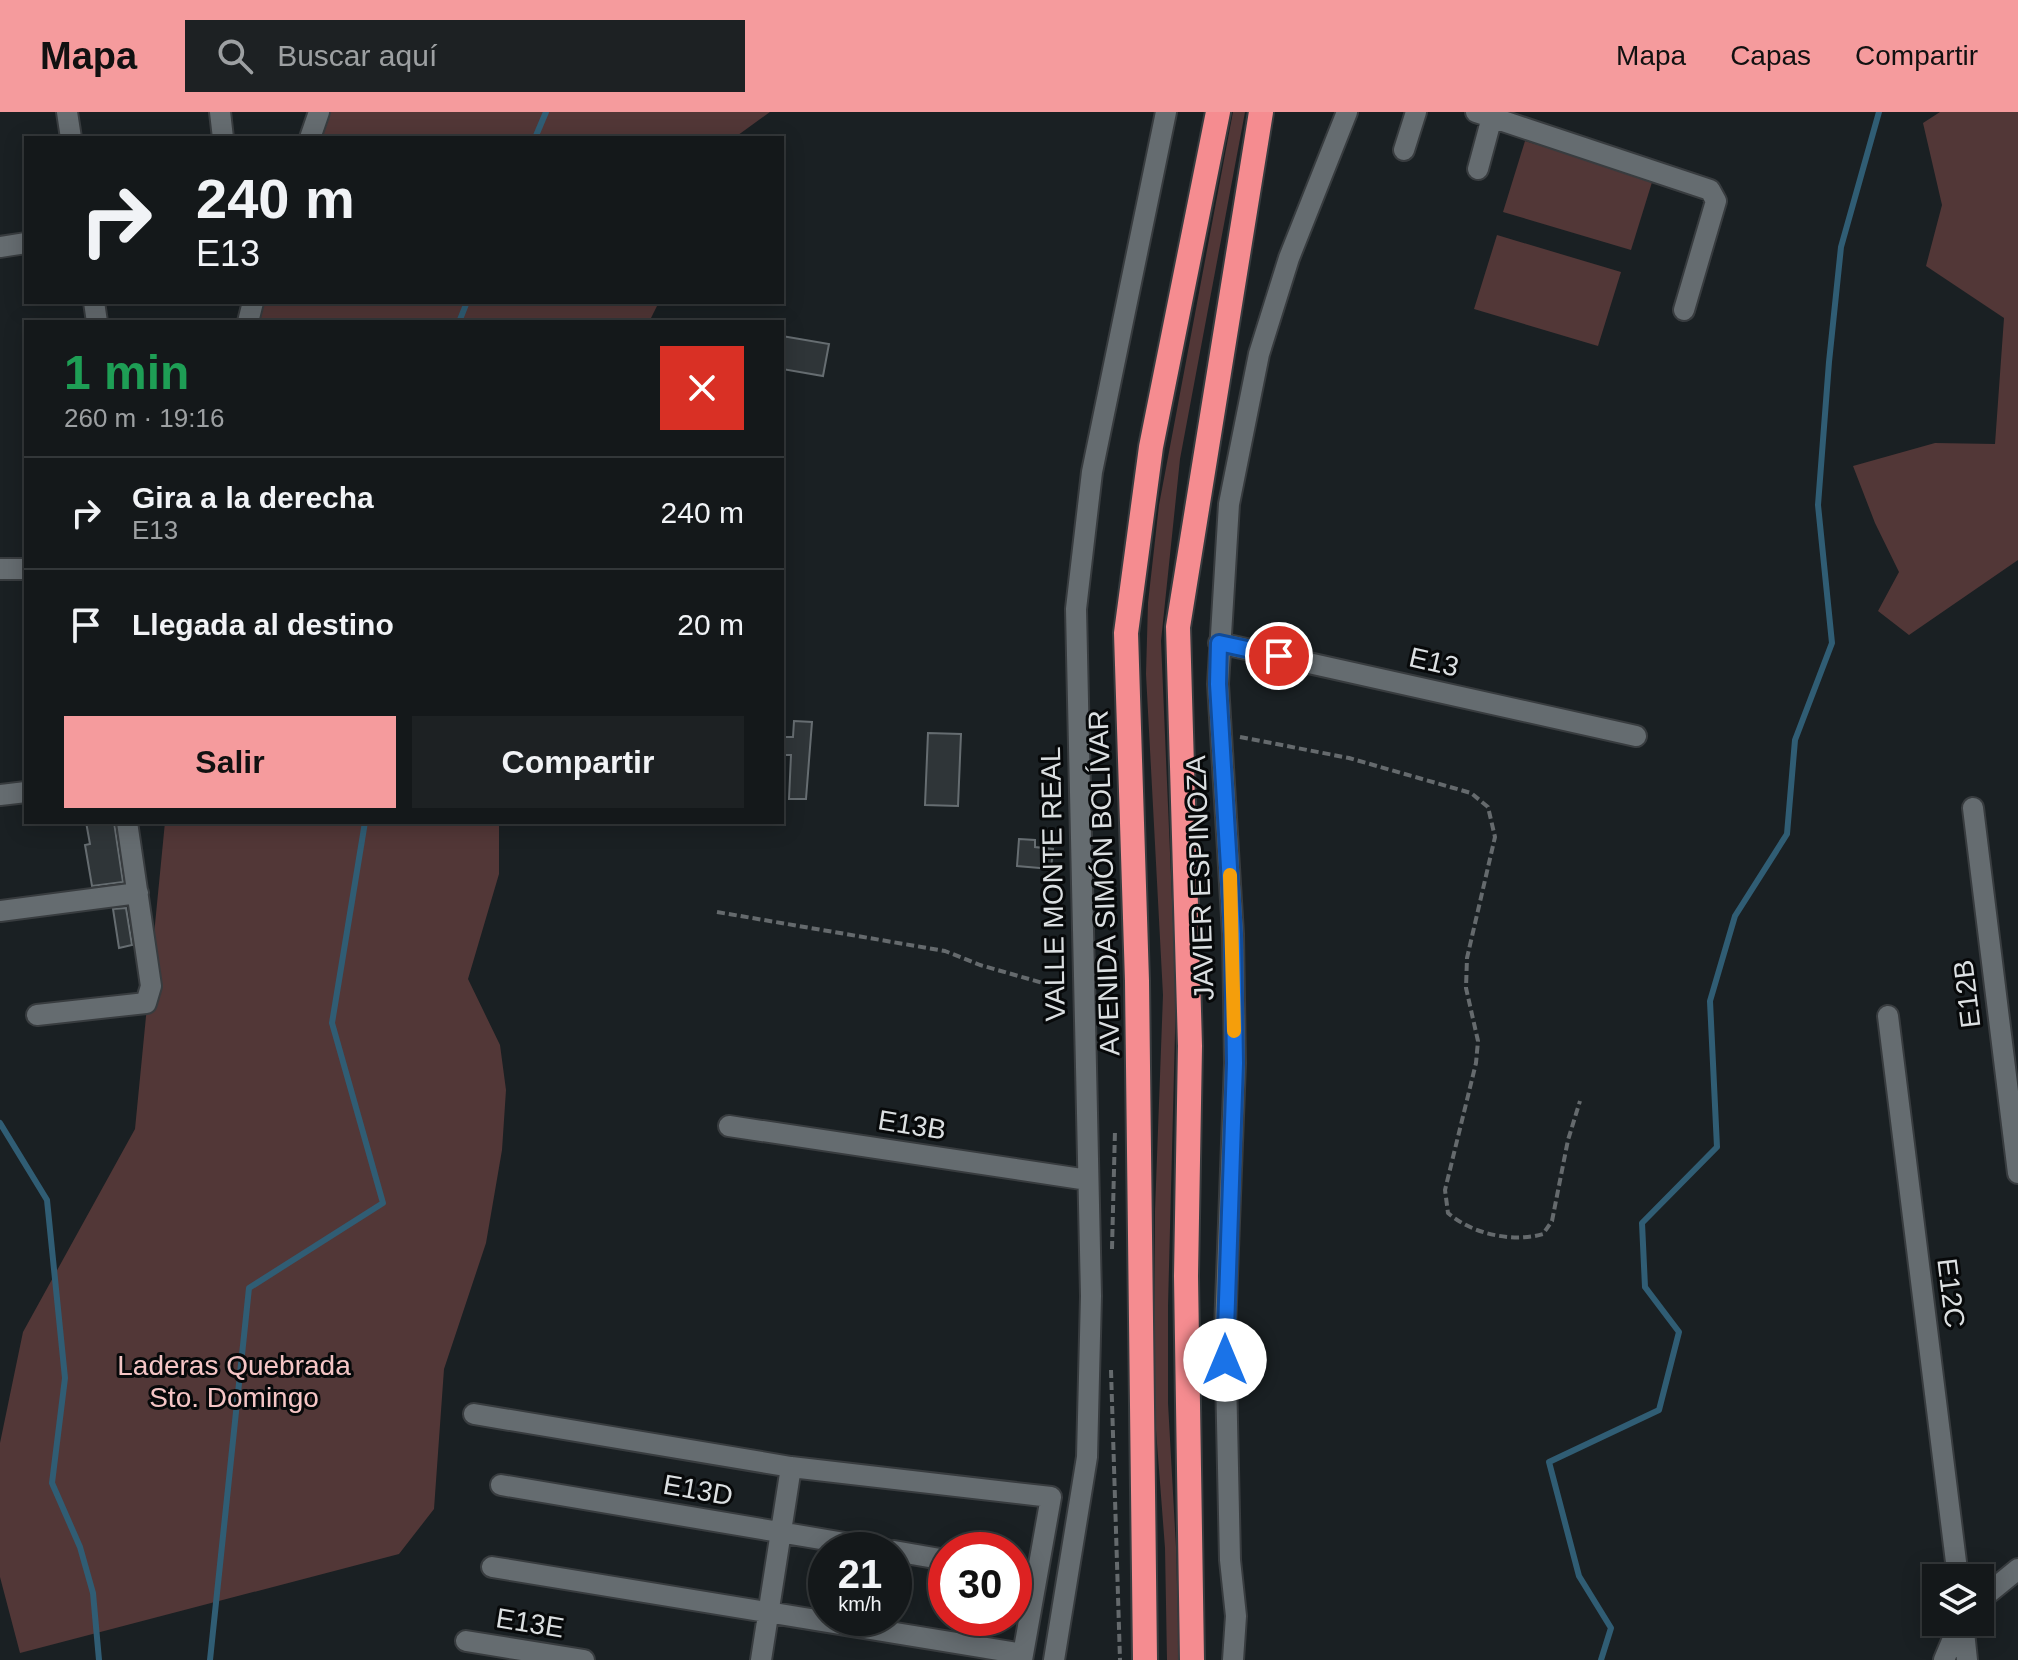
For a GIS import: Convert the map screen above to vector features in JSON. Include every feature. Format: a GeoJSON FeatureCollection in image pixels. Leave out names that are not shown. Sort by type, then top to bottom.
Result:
{"type":"FeatureCollection","features":[{"type":"Feature","properties":{"kind":"highway","name":"AVENIDA SIMÓN BOLÍVAR"},"geometry":{"type":"LineString","coordinates":[[1145,1660],[1138,996],[1126,633],[1151,447],[1218,112]]}},
{"type":"Feature","properties":{"kind":"highway"},"geometry":{"type":"LineString","coordinates":[[1192,1660],[1186,1276],[1190,1046],[1178,627],[1261,112]]}},
{"type":"Feature","properties":{"kind":"street"},"geometry":{"type":"LineString","coordinates":[[67,112],[71,136]]}},
{"type":"Feature","properties":{"kind":"street"},"geometry":{"type":"LineString","coordinates":[[220,112],[223,136]]}},
{"type":"Feature","properties":{"kind":"street"},"geometry":{"type":"LineString","coordinates":[[311,136],[319,112]]}},
{"type":"Feature","properties":{"kind":"street","name":"VALLE MONTE REAL"},"geometry":{"type":"LineString","coordinates":[[1055,1653],[1087,1457],[1091,1296],[1076,609],[1094,458],[1166,112]]}},
{"type":"Feature","properties":{"kind":"street","name":"JAVIER ESPINOZA"},"geometry":{"type":"LineString","coordinates":[[1233,1660],[1236,1616],[1230,1560],[1225,1329],[1235,1063],[1233,934],[1219,643],[1229,504],[1259,354],[1289,258],[1347,112]]}},
{"type":"Feature","properties":{"kind":"street"},"geometry":{"type":"LineString","coordinates":[[1404,150],[1416,112]]}},
{"type":"Feature","properties":{"kind":"street"},"geometry":{"type":"LineString","coordinates":[[1478,169],[1484,115],[1710,190],[1716,201],[1684,310]]}},
{"type":"Feature","properties":{"kind":"street"},"geometry":{"type":"LineString","coordinates":[[0,247],[24,243]]}},
{"type":"Feature","properties":{"kind":"street"},"geometry":{"type":"LineString","coordinates":[[0,569],[24,569]]}},
{"type":"Feature","properties":{"kind":"street","name":"E13"},"geometry":{"type":"LineString","coordinates":[[1219,643],[1636,736]]}},
{"type":"Feature","properties":{"kind":"street"},"geometry":{"type":"LineString","coordinates":[[0,795],[24,792]]}},
{"type":"Feature","properties":{"kind":"street","name":"E12B"},"geometry":{"type":"LineString","coordinates":[[1973,808],[2008,1026],[2018,1173]]}},
{"type":"Feature","properties":{"kind":"street"},"geometry":{"type":"LineString","coordinates":[[37,1015],[146,1003],[151,986],[127,824]]}},
{"type":"Feature","properties":{"kind":"street"},"geometry":{"type":"LineString","coordinates":[[0,911],[138,893]]}},
{"type":"Feature","properties":{"kind":"street","name":"E12C"},"geometry":{"type":"LineString","coordinates":[[1888,1016],[1956,1564]]}},
{"type":"Feature","properties":{"kind":"street","name":"E13B"},"geometry":{"type":"LineString","coordinates":[[729,1126],[1088,1180]]}},
{"type":"Feature","properties":{"kind":"street"},"geometry":{"type":"LineString","coordinates":[[474,1414],[791,1467],[1051,1497],[1024,1651]]}},
{"type":"Feature","properties":{"kind":"street"},"geometry":{"type":"LineString","coordinates":[[761,1660],[791,1467]]}},
{"type":"Feature","properties":{"kind":"street","name":"E13D"},"geometry":{"type":"LineString","coordinates":[[501,1485],[808,1537]]}},
{"type":"Feature","properties":{"kind":"street"},"geometry":{"type":"LineString","coordinates":[[492,1567],[1024,1651],[1055,1653]]}},
{"type":"Feature","properties":{"kind":"street"},"geometry":{"type":"LineString","coordinates":[[1994,1589],[2018,1569]]}},
{"type":"Feature","properties":{"kind":"street"},"geometry":{"type":"LineString","coordinates":[[1032,1574],[1037,1575]]}},
{"type":"Feature","properties":{"kind":"street"},"geometry":{"type":"LineString","coordinates":[[1944,1660],[1955,1636]]}},
{"type":"Feature","properties":{"kind":"street"},"geometry":{"type":"LineString","coordinates":[[1964,1636],[1967,1660]]}},
{"type":"Feature","properties":{"kind":"street","name":"E13E"},"geometry":{"type":"LineString","coordinates":[[466,1641],[584,1660]]}},
{"type":"Feature","properties":{"kind":"path"},"geometry":{"type":"LineString","coordinates":[[1222,734],[1349,758],[1471,793],[1488,807],[1495,837],[1467,958],[1466,988],[1478,1041],[1476,1063],[1445,1190],[1448,1213],[1461,1224],[1517,1240],[1543,1234],[1552,1221],[1568,1140],[1580,1101]]}},
{"type":"Feature","properties":{"kind":"path"},"geometry":{"type":"LineString","coordinates":[[717,912],[945,951],[1055,988],[1082,991]]}},
{"type":"Feature","properties":{"kind":"green space"},"geometry":{"type":"Polygon","coordinates":[[[325,112],[770,112],[737,136],[316,136],[325,112]]]}},
{"type":"Feature","properties":{"kind":"green space"},"geometry":{"type":"Polygon","coordinates":[[[1233,112],[1245,112],[1180,459],[1161,641],[1176,994],[1168,1403],[1179,1660],[1167,1660],[1165,1548],[1154,1404],[1155,1211],[1163,995],[1146,674],[1148,603],[1159,505],[1233,112]]]}},
{"type":"Feature","properties":{"kind":"green space"},"geometry":{"type":"Polygon","coordinates":[[[1940,112],[2018,112],[2018,560],[1909,635],[1878,611],[1899,572],[1875,523],[1853,466],[1935,443],[1995,444],[2004,318],[1926,266],[1942,205],[1923,123],[1940,112]]]}},
{"type":"Feature","properties":{"kind":"green space"},"geometry":{"type":"Polygon","coordinates":[[[1525,141],[1653,179],[1631,250],[1503,212],[1525,141]]]}},
{"type":"Feature","properties":{"kind":"green space"},"geometry":{"type":"Polygon","coordinates":[[[1497,235],[1621,272],[1598,346],[1474,309],[1497,235]]]}},
{"type":"Feature","properties":{"kind":"green space"},"geometry":{"type":"Polygon","coordinates":[[[252,304],[658,304],[650,320],[248,320],[252,304]]]}},
{"type":"Feature","properties":{"kind":"green space","name":"Laderas Quebrada Sto. Domingo"},"geometry":{"type":"Polygon","coordinates":[[[165,824],[499,824],[499,874],[468,979],[500,1045],[506,1090],[502,1150],[486,1243],[444,1369],[434,1509],[399,1554],[20,1653],[0,1577],[0,1443],[23,1332],[135,1129],[165,824]]]}},
{"type":"Feature","properties":{"kind":"building"},"geometry":{"type":"Polygon","coordinates":[[[784,336],[829,344],[823,376],[784,369],[784,336]]]}},
{"type":"Feature","properties":{"kind":"building"},"geometry":{"type":"Polygon","coordinates":[[[794,721],[812,722],[806,799],[789,799],[791,755],[784,755],[784,737],[793,737],[794,721]]]}},
{"type":"Feature","properties":{"kind":"building"},"geometry":{"type":"Polygon","coordinates":[[[928,733],[961,734],[958,806],[925,805],[928,733]]]}},
{"type":"Feature","properties":{"kind":"building"},"geometry":{"type":"Polygon","coordinates":[[[86,824],[114,824],[123,882],[92,886],[85,845],[90,844],[86,824]]]}},
{"type":"Feature","properties":{"kind":"building"},"geometry":{"type":"Polygon","coordinates":[[[1019,839],[1035,840],[1035,847],[1053,849],[1051,869],[1017,866],[1019,839]]]}},
{"type":"Feature","properties":{"kind":"building"},"geometry":{"type":"Polygon","coordinates":[[[126,908],[132,945],[119,948],[113,909],[126,908]]]}},
{"type":"Feature","properties":{"kind":"waterway"},"geometry":{"type":"LineString","coordinates":[[536,136],[546,112]]}},
{"type":"Feature","properties":{"kind":"waterway"},"geometry":{"type":"LineString","coordinates":[[1601,1660],[1611,1628],[1579,1576],[1549,1462],[1659,1410],[1679,1332],[1645,1287],[1642,1223],[1717,1147],[1710,1001],[1735,916],[1787,834],[1795,740],[1832,643],[1818,505],[1829,362],[1841,247],[1879,112]]}},
{"type":"Feature","properties":{"kind":"waterway"},"geometry":{"type":"LineString","coordinates":[[460,320],[466,304]]}},
{"type":"Feature","properties":{"kind":"waterway"},"geometry":{"type":"LineString","coordinates":[[210,1660],[249,1288],[383,1203],[332,1023],[365,824]]}},
{"type":"Feature","properties":{"kind":"waterway"},"geometry":{"type":"LineString","coordinates":[[0,1123],[47,1200],[65,1378],[52,1483],[80,1547],[93,1593],[99,1660]]}},
{"type":"Feature","properties":{"kind":"slow traffic"},"geometry":{"type":"LineString","coordinates":[[1230,875],[1234,1031]]}},
{"type":"Feature","properties":{"kind":"route"},"geometry":{"type":"LineString","coordinates":[[1225,1360],[1235,1063],[1233,934],[1218,684],[1219,643],[1279,656]]}}]}
